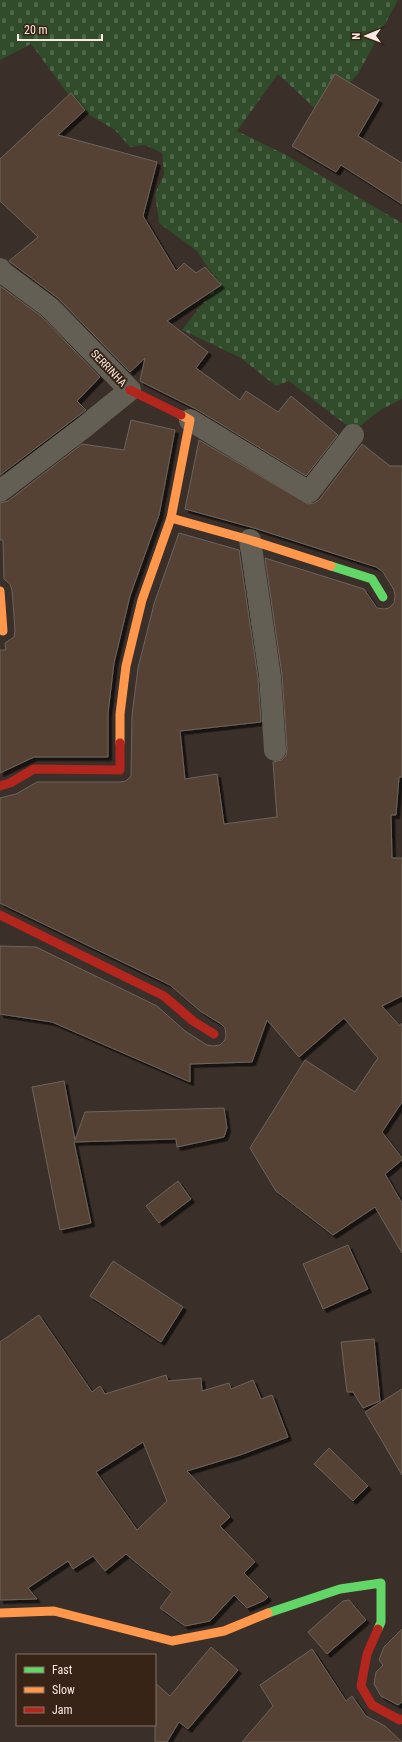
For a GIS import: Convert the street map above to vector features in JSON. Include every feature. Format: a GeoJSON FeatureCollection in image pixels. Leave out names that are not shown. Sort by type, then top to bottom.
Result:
{"type":"FeatureCollection","features":[{"type":"Feature","properties":{"kind":"street","name":"SERRINHA"},"geometry":{"type":"LineString","coordinates":[[0,269],[50,308],[130,390],[0,491]]}},
{"type":"Feature","properties":{"kind":"street"},"geometry":{"type":"LineString","coordinates":[[130,390],[190,420],[309,492],[353,435]]}},
{"type":"Feature","properties":{"kind":"street"},"geometry":{"type":"LineString","coordinates":[[0,786],[10,783],[34,769],[120,770],[120,714],[126,666],[142,600],[171,518],[190,420]]}},
{"type":"Feature","properties":{"kind":"street"},"geometry":{"type":"LineString","coordinates":[[171,518],[250,540],[372,579],[383,597]]}},
{"type":"Feature","properties":{"kind":"street"},"geometry":{"type":"LineString","coordinates":[[250,540],[270,677],[275,750]]}},
{"type":"Feature","properties":{"kind":"street"},"geometry":{"type":"LineString","coordinates":[[0,591],[3,631]]}},
{"type":"Feature","properties":{"kind":"street"},"geometry":{"type":"LineString","coordinates":[[0,915],[164,996],[194,1022],[214,1034]]}},
{"type":"Feature","properties":{"kind":"street"},"geometry":{"type":"LineString","coordinates":[[0,1613],[54,1611],[118,1626],[172,1641],[224,1631],[274,1610],[340,1589],[381,1583],[381,1622],[367,1654],[361,1686],[372,1706],[402,1719]]}},
{"type":"Feature","properties":{"kind":"green space"},"geometry":{"type":"Polygon","coordinates":[[[0,0],[398,0],[358,74],[321,114],[278,74],[237,131],[286,155],[402,223],[402,399],[380,410],[354,431],[289,381],[276,386],[241,358],[182,330],[218,283],[197,251],[159,223],[155,194],[164,174],[162,153],[145,145],[130,147],[115,130],[79,109],[31,44],[0,60],[0,0]]]}},
{"type":"Feature","properties":{"kind":"building"},"geometry":{"type":"Polygon","coordinates":[[[335,74],[379,100],[358,136],[402,163],[402,204],[341,165],[336,172],[292,146],[335,74]]]}},
{"type":"Feature","properties":{"kind":"building"},"geometry":{"type":"Polygon","coordinates":[[[71,93],[85,110],[58,135],[157,162],[143,216],[176,271],[184,263],[196,273],[205,267],[221,285],[167,321],[208,352],[196,368],[240,400],[246,391],[278,412],[291,396],[338,435],[306,476],[196,409],[140,381],[145,358],[130,372],[58,298],[9,261],[38,237],[0,201],[0,159],[71,93]]]}},
{"type":"Feature","properties":{"kind":"building"},"geometry":{"type":"Polygon","coordinates":[[[0,286],[41,316],[100,377],[77,401],[86,410],[0,475],[0,286]]]}},
{"type":"Feature","properties":{"kind":"building"},"geometry":{"type":"Polygon","coordinates":[[[131,420],[175,430],[159,515],[130,596],[114,663],[108,713],[108,757],[34,757],[0,773],[0,650],[6,650],[5,643],[14,637],[15,630],[12,590],[10,584],[4,579],[3,540],[0,540],[0,503],[8,501],[82,444],[124,450],[131,420]]]}},
{"type":"Feature","properties":{"kind":"building"},"geometry":{"type":"Polygon","coordinates":[[[199,440],[308,504],[319,500],[362,444],[390,466],[402,466],[402,777],[399,777],[396,815],[391,815],[392,858],[402,858],[402,996],[382,1006],[400,1026],[402,1023],[402,1102],[382,1132],[402,1158],[402,1160],[385,1174],[402,1203],[402,1253],[375,1207],[333,1235],[276,1191],[250,1148],[305,1060],[355,1092],[378,1058],[344,1018],[299,1057],[267,1020],[252,1062],[190,1064],[190,1082],[52,1022],[0,1014],[0,946],[36,947],[157,1006],[185,1031],[207,1045],[220,1045],[225,1040],[225,1028],[221,1024],[200,1011],[170,985],[0,903],[0,798],[16,794],[37,782],[120,782],[126,781],[131,776],[132,715],[138,668],[154,604],[179,533],[239,550],[258,678],[261,722],[180,731],[185,779],[217,774],[224,824],[277,817],[273,762],[282,760],[286,755],[287,749],[282,675],[265,558],[364,589],[377,608],[389,608],[394,603],[394,590],[383,572],[376,567],[254,528],[185,509],[199,440]]]}},
{"type":"Feature","properties":{"kind":"building"},"geometry":{"type":"Polygon","coordinates":[[[64,1081],[75,1140],[85,1112],[224,1108],[227,1128],[224,1137],[177,1147],[176,1139],[74,1142],[91,1223],[60,1230],[32,1087],[64,1081]]]}},
{"type":"Feature","properties":{"kind":"building"},"geometry":{"type":"Polygon","coordinates":[[[178,1181],[191,1199],[159,1223],[146,1206],[178,1181]]]}},
{"type":"Feature","properties":{"kind":"building"},"geometry":{"type":"Polygon","coordinates":[[[348,1245],[368,1289],[323,1309],[303,1264],[348,1245]]]}},
{"type":"Feature","properties":{"kind":"building"},"geometry":{"type":"Polygon","coordinates":[[[113,1261],[183,1307],[161,1342],[90,1296],[113,1261]]]}},
{"type":"Feature","properties":{"kind":"building"},"geometry":{"type":"Polygon","coordinates":[[[39,1315],[92,1392],[100,1386],[105,1394],[166,1375],[168,1381],[201,1378],[202,1391],[229,1383],[231,1389],[253,1380],[261,1399],[272,1395],[288,1437],[240,1455],[187,1471],[230,1517],[220,1526],[255,1562],[244,1573],[268,1597],[265,1600],[247,1608],[234,1595],[210,1621],[185,1626],[160,1608],[172,1592],[126,1554],[105,1571],[93,1556],[73,1569],[68,1561],[28,1588],[37,1599],[0,1600],[0,1342],[39,1315]],[[143,1442],[96,1472],[137,1530],[167,1501],[143,1442]]]}},
{"type":"Feature","properties":{"kind":"building"},"geometry":{"type":"Polygon","coordinates":[[[374,1339],[380,1401],[363,1408],[353,1392],[347,1392],[341,1342],[374,1339]]]}},
{"type":"Feature","properties":{"kind":"building"},"geometry":{"type":"Polygon","coordinates":[[[402,1389],[402,1475],[365,1412],[402,1389]]]}},
{"type":"Feature","properties":{"kind":"building"},"geometry":{"type":"Polygon","coordinates":[[[329,1448],[368,1486],[353,1501],[314,1464],[329,1448]]]}},
{"type":"Feature","properties":{"kind":"building"},"geometry":{"type":"Polygon","coordinates":[[[349,1600],[366,1620],[327,1654],[308,1632],[343,1601],[349,1600]]]}},
{"type":"Feature","properties":{"kind":"building"},"geometry":{"type":"Polygon","coordinates":[[[402,1629],[402,1702],[398,1705],[381,1696],[374,1684],[376,1672],[383,1665],[379,1660],[384,1647],[402,1629]]]}},
{"type":"Feature","properties":{"kind":"building"},"geometry":{"type":"Polygon","coordinates":[[[211,1647],[238,1670],[188,1729],[179,1722],[167,1742],[155,1742],[156,1684],[170,1696],[211,1647]]]}},
{"type":"Feature","properties":{"kind":"building"},"geometry":{"type":"Polygon","coordinates":[[[312,1649],[346,1701],[352,1696],[366,1716],[385,1726],[402,1742],[242,1742],[273,1706],[260,1685],[312,1649]]]}},
{"type":"Feature","properties":{"kind":"traffic: fast"},"geometry":{"type":"LineString","coordinates":[[331,566],[372,579],[383,597]]}},
{"type":"Feature","properties":{"kind":"traffic: fast"},"geometry":{"type":"LineString","coordinates":[[268,1613],[340,1589],[381,1583],[381,1622],[378,1629]]}},
{"type":"Feature","properties":{"kind":"traffic: slow"},"geometry":{"type":"LineString","coordinates":[[120,743],[120,714],[126,666],[142,600],[171,518],[190,420],[181,415]]}},
{"type":"Feature","properties":{"kind":"traffic: slow"},"geometry":{"type":"LineString","coordinates":[[171,518],[250,540],[331,566]]}},
{"type":"Feature","properties":{"kind":"traffic: slow"},"geometry":{"type":"LineString","coordinates":[[0,591],[3,631]]}},
{"type":"Feature","properties":{"kind":"traffic: slow"},"geometry":{"type":"LineString","coordinates":[[0,1613],[54,1611],[172,1641],[224,1631],[268,1613]]}},
{"type":"Feature","properties":{"kind":"traffic: jam"},"geometry":{"type":"LineString","coordinates":[[130,390],[181,415]]}},
{"type":"Feature","properties":{"kind":"traffic: jam"},"geometry":{"type":"LineString","coordinates":[[0,786],[10,783],[34,769],[120,770],[120,743]]}},
{"type":"Feature","properties":{"kind":"traffic: jam"},"geometry":{"type":"LineString","coordinates":[[0,915],[164,996],[193,1021],[214,1034]]}},
{"type":"Feature","properties":{"kind":"traffic: jam"},"geometry":{"type":"LineString","coordinates":[[378,1629],[367,1654],[361,1686],[372,1705],[400,1720],[402,1719]]}}]}
